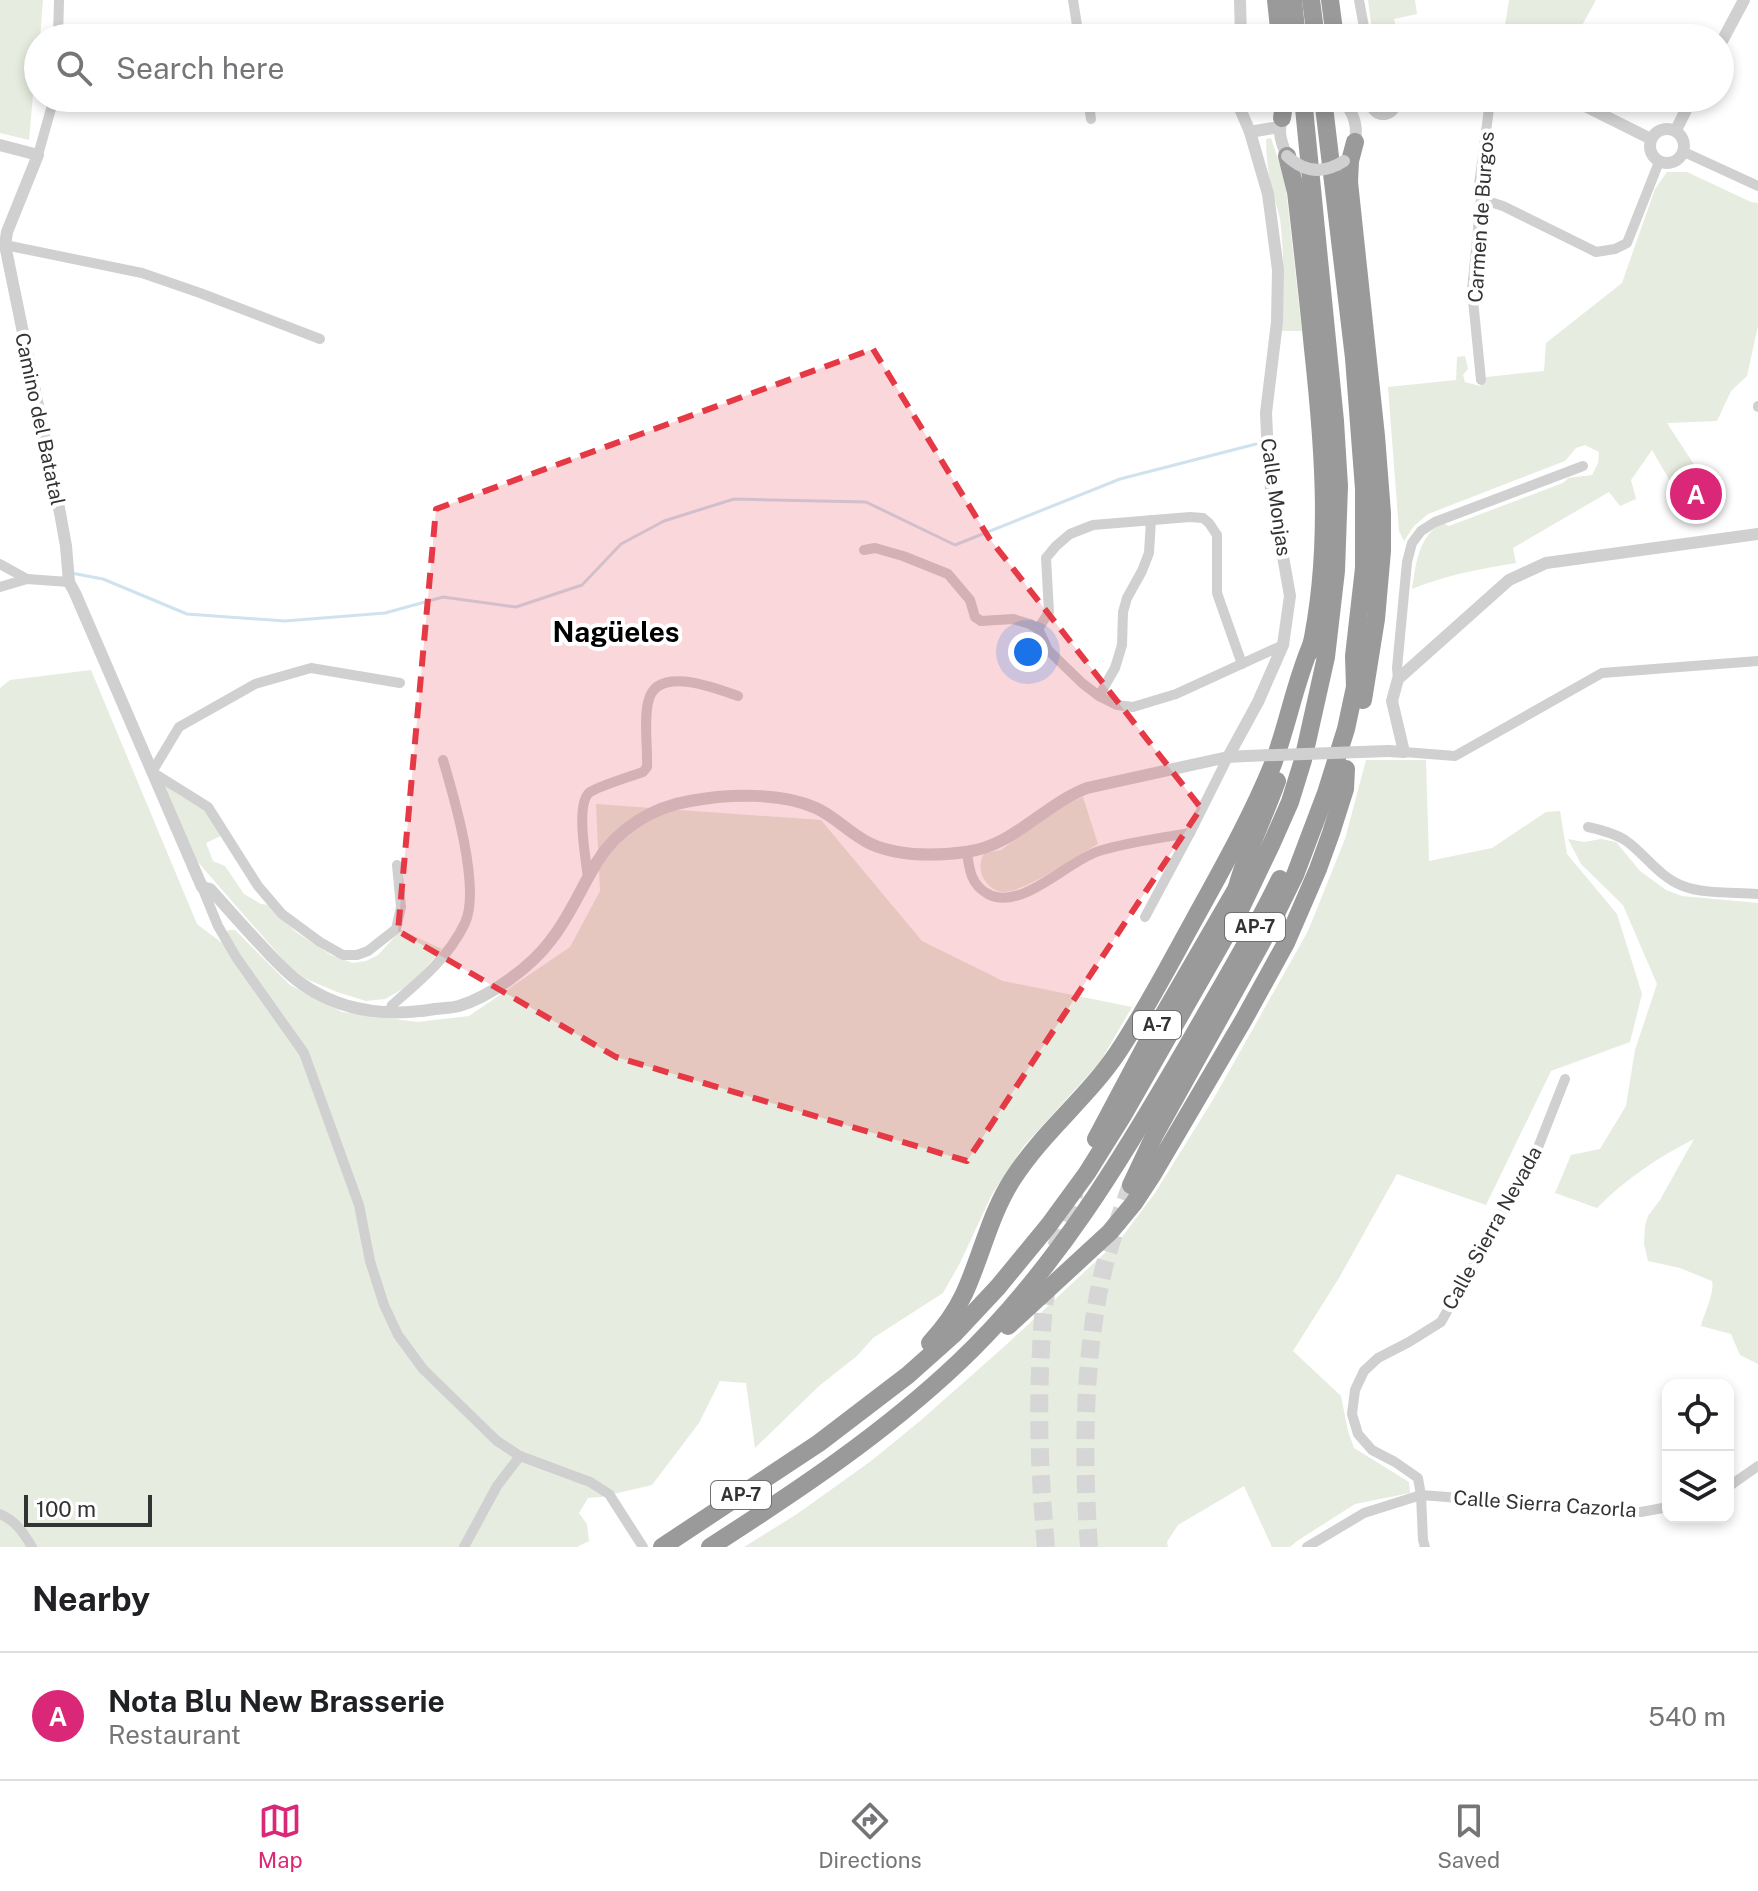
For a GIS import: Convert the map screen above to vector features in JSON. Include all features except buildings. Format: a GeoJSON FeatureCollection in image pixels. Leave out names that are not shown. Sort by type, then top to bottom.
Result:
{"type":"FeatureCollection","features":[{"type":"Feature","properties":{"kind":"highway"},"geometry":{"type":"LineString","coordinates":[[1276,0],[1279,24]]}},
{"type":"Feature","properties":{"kind":"highway"},"geometry":{"type":"LineString","coordinates":[[1293,0],[1296,24]]}},
{"type":"Feature","properties":{"kind":"highway"},"geometry":{"type":"LineString","coordinates":[[1311,0],[1314,24]]}},
{"type":"Feature","properties":{"kind":"highway"},"geometry":{"type":"LineString","coordinates":[[1330,0],[1333,24]]}},
{"type":"Feature","properties":{"kind":"highway"},"geometry":{"type":"LineString","coordinates":[[1281,123],[1283,112]]}},
{"type":"Feature","properties":{"kind":"highway"},"geometry":{"type":"LineString","coordinates":[[1302,112],[1339,486],[1336,571],[1326,657],[1308,730]]}},
{"type":"Feature","properties":{"kind":"highway"},"geometry":{"type":"LineString","coordinates":[[1325,112],[1354,358],[1364,489],[1364,568],[1354,656]]}},
{"type":"Feature","properties":{"kind":"highway"},"geometry":{"type":"LineString","coordinates":[[1263,940],[1281,921],[1308,869],[1334,806],[1366,686],[1376,619],[1382,551],[1379,462],[1349,182],[1355,142]]}},
{"type":"Feature","properties":{"kind":"highway"},"geometry":{"type":"LineString","coordinates":[[1237,887],[1284,762],[1312,643],[1324,536],[1323,447],[1296,192],[1287,156]]}},
{"type":"Feature","properties":{"kind":"highway"},"geometry":{"type":"LineString","coordinates":[[893,1385],[934,1339],[964,1294],[994,1212],[1015,1175],[1041,1141],[1107,1069],[1156,990],[1250,815],[1273,763],[1312,643]]}},
{"type":"Feature","properties":{"kind":"highway","name":"A-7"},"geometry":{"type":"LineString","coordinates":[[1131,1185],[1155,1134],[1263,940],[1295,875],[1346,729],[1355,687],[1354,656]]}},
{"type":"Feature","properties":{"kind":"highway","name":"AP-7"},"geometry":{"type":"LineString","coordinates":[[710,1547],[836,1463],[917,1400],[998,1323],[1080,1220],[1140,1128],[1273,893],[1301,833],[1335,729],[1354,656]]}},
{"type":"Feature","properties":{"kind":"highway","name":"A-7"},"geometry":{"type":"LineString","coordinates":[[1086,1170],[1099,1133],[1117,1098],[1256,850],[1308,730]]}},
{"type":"Feature","properties":{"kind":"highway","name":"AP-7"},"geometry":{"type":"LineString","coordinates":[[662,1547],[819,1443],[908,1375],[954,1334],[1049,1225],[1122,1117],[1237,916],[1290,802],[1303,760],[1308,730]]}},
{"type":"Feature","properties":{"kind":"highway"},"geometry":{"type":"LineString","coordinates":[[917,1400],[939,1390],[959,1372],[1110,1232],[1134,1203],[1189,1114],[1286,943],[1327,845],[1345,789],[1346,769]]}},
{"type":"Feature","properties":{"kind":"street"},"geometry":{"type":"LineString","coordinates":[[58,24],[59,0]]}},
{"type":"Feature","properties":{"kind":"street"},"geometry":{"type":"LineString","coordinates":[[1073,0],[1077,24]]}},
{"type":"Feature","properties":{"kind":"street"},"geometry":{"type":"LineString","coordinates":[[1240,0],[1241,24]]}},
{"type":"Feature","properties":{"kind":"street"},"geometry":{"type":"LineString","coordinates":[[1359,0],[1363,24]]}},
{"type":"Feature","properties":{"kind":"street"},"geometry":{"type":"LineString","coordinates":[[1731,24],[1744,0]]}},
{"type":"Feature","properties":{"kind":"street","name":"Camino del Batatal"},"geometry":{"type":"LineString","coordinates":[[50,112],[38,155],[7,232],[5,278],[60,513],[69,582],[202,887]]}},
{"type":"Feature","properties":{"kind":"street"},"geometry":{"type":"LineString","coordinates":[[1090,112],[1091,119]]}},
{"type":"Feature","properties":{"kind":"street","name":"Calle Monjas"},"geometry":{"type":"LineString","coordinates":[[1228,757],[1258,702],[1283,645],[1290,596],[1269,477],[1266,413],[1277,322],[1278,270],[1268,194],[1241,112]]}},
{"type":"Feature","properties":{"kind":"street"},"geometry":{"type":"LineString","coordinates":[[1286,112],[1281,123],[1281,142],[1287,156],[1314,171],[1335,167],[1344,161],[1355,142],[1355,121],[1351,112]]}},
{"type":"Feature","properties":{"kind":"street"},"geometry":{"type":"LineString","coordinates":[[1355,121],[1364,112]]}},
{"type":"Feature","properties":{"kind":"street","name":"Carmen de Burgos"},"geometry":{"type":"LineString","coordinates":[[1481,380],[1472,290],[1481,199],[1479,185],[1489,112]]}},
{"type":"Feature","properties":{"kind":"street"},"geometry":{"type":"LineString","coordinates":[[1597,112],[1651,139]]}},
{"type":"Feature","properties":{"kind":"street"},"geometry":{"type":"LineString","coordinates":[[1676,130],[1685,112]]}},
{"type":"Feature","properties":{"kind":"street"},"geometry":{"type":"LineString","coordinates":[[1250,132],[1281,123]]}},
{"type":"Feature","properties":{"kind":"street"},"geometry":{"type":"LineString","coordinates":[[1666,128],[1676,130],[1685,143],[1684,152],[1678,160],[1659,162],[1653,156],[1651,139],[1657,131],[1666,128]]}},
{"type":"Feature","properties":{"kind":"street"},"geometry":{"type":"LineString","coordinates":[[0,145],[38,155]]}},
{"type":"Feature","properties":{"kind":"street"},"geometry":{"type":"LineString","coordinates":[[1684,152],[1758,186]]}},
{"type":"Feature","properties":{"kind":"street"},"geometry":{"type":"LineString","coordinates":[[1481,199],[1503,206],[1596,252],[1615,249],[1627,243],[1659,162]]}},
{"type":"Feature","properties":{"kind":"street"},"geometry":{"type":"LineString","coordinates":[[5,245],[142,273],[320,339]]}},
{"type":"Feature","properties":{"kind":"street"},"geometry":{"type":"LineString","coordinates":[[1404,752],[1392,701],[1398,679],[1407,562],[1412,543],[1421,531],[1435,522],[1583,466]]}},
{"type":"Feature","properties":{"kind":"street"},"geometry":{"type":"LineString","coordinates":[[1038,629],[1049,612],[1046,558],[1070,534],[1093,525],[1203,518],[1215,530],[1218,544],[1217,593],[1242,664]]}},
{"type":"Feature","properties":{"kind":"street"},"geometry":{"type":"LineString","coordinates":[[1099,696],[1115,668],[1122,645],[1123,612],[1149,553],[1151,520]]}},
{"type":"Feature","properties":{"kind":"street"},"geometry":{"type":"LineString","coordinates":[[1398,679],[1509,580],[1546,563],[1758,534]]}},
{"type":"Feature","properties":{"kind":"street"},"geometry":{"type":"LineString","coordinates":[[864,550],[875,548],[948,574],[970,600],[975,617],[981,621],[1013,619],[1030,624],[1038,629],[1048,650],[1082,683],[1117,705],[1133,707],[1176,694],[1283,645]]}},
{"type":"Feature","properties":{"kind":"street"},"geometry":{"type":"LineString","coordinates":[[0,564],[27,579]]}},
{"type":"Feature","properties":{"kind":"street"},"geometry":{"type":"LineString","coordinates":[[0,587],[27,579],[69,582]]}},
{"type":"Feature","properties":{"kind":"street"},"geometry":{"type":"LineString","coordinates":[[202,887],[210,889],[292,977],[325,997],[347,1006],[389,1013],[459,1006],[495,989],[522,970],[551,941],[597,861],[630,826],[656,811],[689,801],[738,796],[783,798],[815,807],[870,844],[900,853],[967,852],[1004,841],[1068,795],[1087,788],[1228,757],[1388,751],[1455,756],[1602,673],[1758,661]]}},
{"type":"Feature","properties":{"kind":"street"},"geometry":{"type":"LineString","coordinates":[[397,865],[401,907],[396,929],[368,951],[343,955],[282,914],[258,886],[208,807],[152,772],[179,727],[255,684],[311,668],[400,683]]}},
{"type":"Feature","properties":{"kind":"street"},"geometry":{"type":"LineString","coordinates":[[588,880],[582,810],[584,799],[591,791],[643,772],[647,767],[649,697],[658,686],[679,681],[694,682],[738,696]]}},
{"type":"Feature","properties":{"kind":"street"},"geometry":{"type":"LineString","coordinates":[[1145,917],[1228,757]]}},
{"type":"Feature","properties":{"kind":"street"},"geometry":{"type":"LineString","coordinates":[[389,1013],[392,1005],[444,956],[467,920],[471,890],[461,830],[443,760]]}},
{"type":"Feature","properties":{"kind":"street"},"geometry":{"type":"LineString","coordinates":[[1588,827],[1627,841],[1669,879],[1682,886],[1702,891],[1758,894]]}},
{"type":"Feature","properties":{"kind":"street"},"geometry":{"type":"LineString","coordinates":[[967,852],[969,871],[979,888],[1001,899],[1018,896],[1096,852],[1190,833]]}},
{"type":"Feature","properties":{"kind":"street"},"geometry":{"type":"LineString","coordinates":[[202,887],[218,926],[236,957],[304,1053],[359,1205],[375,1276],[398,1335],[423,1369],[497,1441],[520,1456],[590,1482],[609,1494],[643,1547]]}},
{"type":"Feature","properties":{"kind":"street"},"geometry":{"type":"LineString","coordinates":[[218,926],[235,917]]}},
{"type":"Feature","properties":{"kind":"street","name":"Calle Sierra Nevada"},"geometry":{"type":"LineString","coordinates":[[1421,1495],[1418,1478],[1372,1450],[1358,1434],[1352,1414],[1355,1390],[1364,1371],[1378,1358],[1441,1322],[1535,1155],[1565,1079]]}},
{"type":"Feature","properties":{"kind":"street"},"geometry":{"type":"LineString","coordinates":[[464,1547],[497,1486],[520,1456]]}},
{"type":"Feature","properties":{"kind":"street"},"geometry":{"type":"LineString","coordinates":[[1734,1483],[1758,1466]]}},
{"type":"Feature","properties":{"kind":"street"},"geometry":{"type":"LineString","coordinates":[[1307,1547],[1364,1513],[1421,1495],[1425,1547]]}},
{"type":"Feature","properties":{"kind":"street","name":"Calle Sierra Cazorla"},"geometry":{"type":"LineString","coordinates":[[1421,1495],[1641,1512],[1662,1508]]}},
{"type":"Feature","properties":{"kind":"street"},"geometry":{"type":"LineString","coordinates":[[0,1514],[10,1518],[20,1528],[32,1547]]}},
{"type":"Feature","properties":{"kind":"highlighted area"},"geometry":{"type":"Polygon","coordinates":[[[873,349],[989,538],[1201,808],[967,1161],[616,1057],[398,931],[436,509],[873,349]]]}},
{"type":"Feature","properties":{"kind":"shaded area"},"geometry":{"type":"Polygon","coordinates":[[[0,0],[43,0],[41,24],[24,24],[24,112],[31,112],[29,140],[0,133],[0,0]]]}},
{"type":"Feature","properties":{"kind":"shaded area"},"geometry":{"type":"Polygon","coordinates":[[[1368,0],[1415,0],[1417,14],[1394,19],[1395,24],[1371,24],[1368,0]]]}},
{"type":"Feature","properties":{"kind":"shaded area"},"geometry":{"type":"Polygon","coordinates":[[[1509,0],[1596,0],[1583,24],[1505,24],[1509,0]]]}},
{"type":"Feature","properties":{"kind":"shaded area"},"geometry":{"type":"Polygon","coordinates":[[[1271,138],[1285,180],[1302,331],[1282,331],[1282,233],[1266,152],[1266,139],[1271,138]]]}},
{"type":"Feature","properties":{"kind":"shaded area"},"geometry":{"type":"Polygon","coordinates":[[[1667,172],[1687,172],[1758,203],[1758,326],[1747,376],[1731,391],[1717,421],[1667,423],[1697,469],[1673,486],[1652,450],[1631,480],[1636,499],[1620,506],[1609,492],[1513,548],[1516,563],[1463,573],[1412,589],[1423,543],[1443,523],[1449,526],[1563,483],[1568,478],[1592,475],[1599,452],[1585,445],[1576,448],[1565,461],[1428,514],[1414,526],[1404,541],[1399,531],[1388,387],[1456,380],[1457,357],[1465,356],[1468,369],[1463,375],[1465,382],[1480,386],[1486,377],[1544,371],[1546,343],[1622,283],[1655,189],[1667,172]]]}},
{"type":"Feature","properties":{"kind":"shaded area"},"geometry":{"type":"Polygon","coordinates":[[[91,670],[197,924],[238,955],[227,935],[228,930],[235,930],[290,985],[342,1012],[417,1022],[469,1016],[570,947],[600,891],[596,804],[821,820],[922,941],[1003,981],[1132,1007],[1100,1062],[1024,1146],[992,1194],[943,1293],[873,1338],[755,1448],[746,1383],[720,1381],[699,1423],[652,1485],[588,1498],[579,1513],[587,1524],[589,1541],[577,1547],[0,1547],[0,688],[10,680],[91,670]]]}},
{"type":"Feature","properties":{"kind":"shaded area"},"geometry":{"type":"Polygon","coordinates":[[[1366,760],[1426,760],[1429,861],[1492,848],[1546,812],[1560,811],[1567,854],[1617,914],[1642,994],[1630,1042],[1551,1071],[1486,1205],[1397,1174],[1339,1278],[1293,1351],[1341,1396],[1354,1448],[1409,1482],[1410,1493],[1355,1504],[1290,1547],[1272,1547],[1244,1486],[1178,1525],[1167,1542],[1168,1547],[744,1547],[797,1514],[920,1421],[1122,1237],[1155,1193],[1214,1098],[1308,931],[1345,839],[1366,760]]]}},
{"type":"Feature","properties":{"kind":"shaded area"},"geometry":{"type":"Polygon","coordinates":[[[164,784],[208,810],[223,835],[206,843],[213,861],[225,866],[244,894],[268,905],[296,932],[331,955],[353,963],[366,961],[378,955],[401,930],[442,949],[410,985],[385,999],[366,1001],[304,978],[286,963],[190,853],[164,784]]]}},
{"type":"Feature","properties":{"kind":"shaded area"},"geometry":{"type":"Polygon","coordinates":[[[1083,797],[1098,844],[1023,887],[1002,892],[988,884],[980,868],[984,853],[1001,850],[1063,805],[1083,797]]]}},
{"type":"Feature","properties":{"kind":"shaded area"},"geometry":{"type":"Polygon","coordinates":[[[1568,839],[1616,842],[1640,871],[1666,890],[1682,896],[1758,903],[1758,1364],[1740,1355],[1731,1334],[1701,1326],[1711,1297],[1712,1281],[1680,1268],[1648,1261],[1644,1244],[1648,1216],[1694,1139],[1643,1169],[1597,1208],[1555,1193],[1571,1155],[1600,1149],[1626,1106],[1635,1050],[1657,984],[1623,905],[1581,864],[1568,839]]]}},
{"type":"Feature","properties":{"kind":"waterway"},"geometry":{"type":"LineString","coordinates":[[71,573],[103,579],[187,614],[285,621],[385,613],[443,597],[516,607],[582,585],[621,544],[664,521],[734,499],[866,502],[955,545],[1120,479],[1256,444]]}},
{"type":"Feature","properties":{"kind":"tunnel"},"geometry":{"type":"LineString","coordinates":[[1089,1547],[1085,1449],[1090,1350],[1103,1272],[1131,1185]]}},
{"type":"Feature","properties":{"kind":"tunnel"},"geometry":{"type":"LineString","coordinates":[[1056,1247],[1075,1192]]}},
{"type":"Feature","properties":{"kind":"tunnel"},"geometry":{"type":"LineString","coordinates":[[1046,1547],[1039,1400],[1042,1325],[1048,1284]]}},
{"type":"Feature","properties":{"kind":"place","name":"Nota Blu New Brasserie"},"geometry":{"type":"Point","coordinates":[1696,494]}},
{"type":"Feature","properties":{"kind":"district","name":"Nagüeles"},"geometry":{"type":"Point","coordinates":[616,632]}}]}
